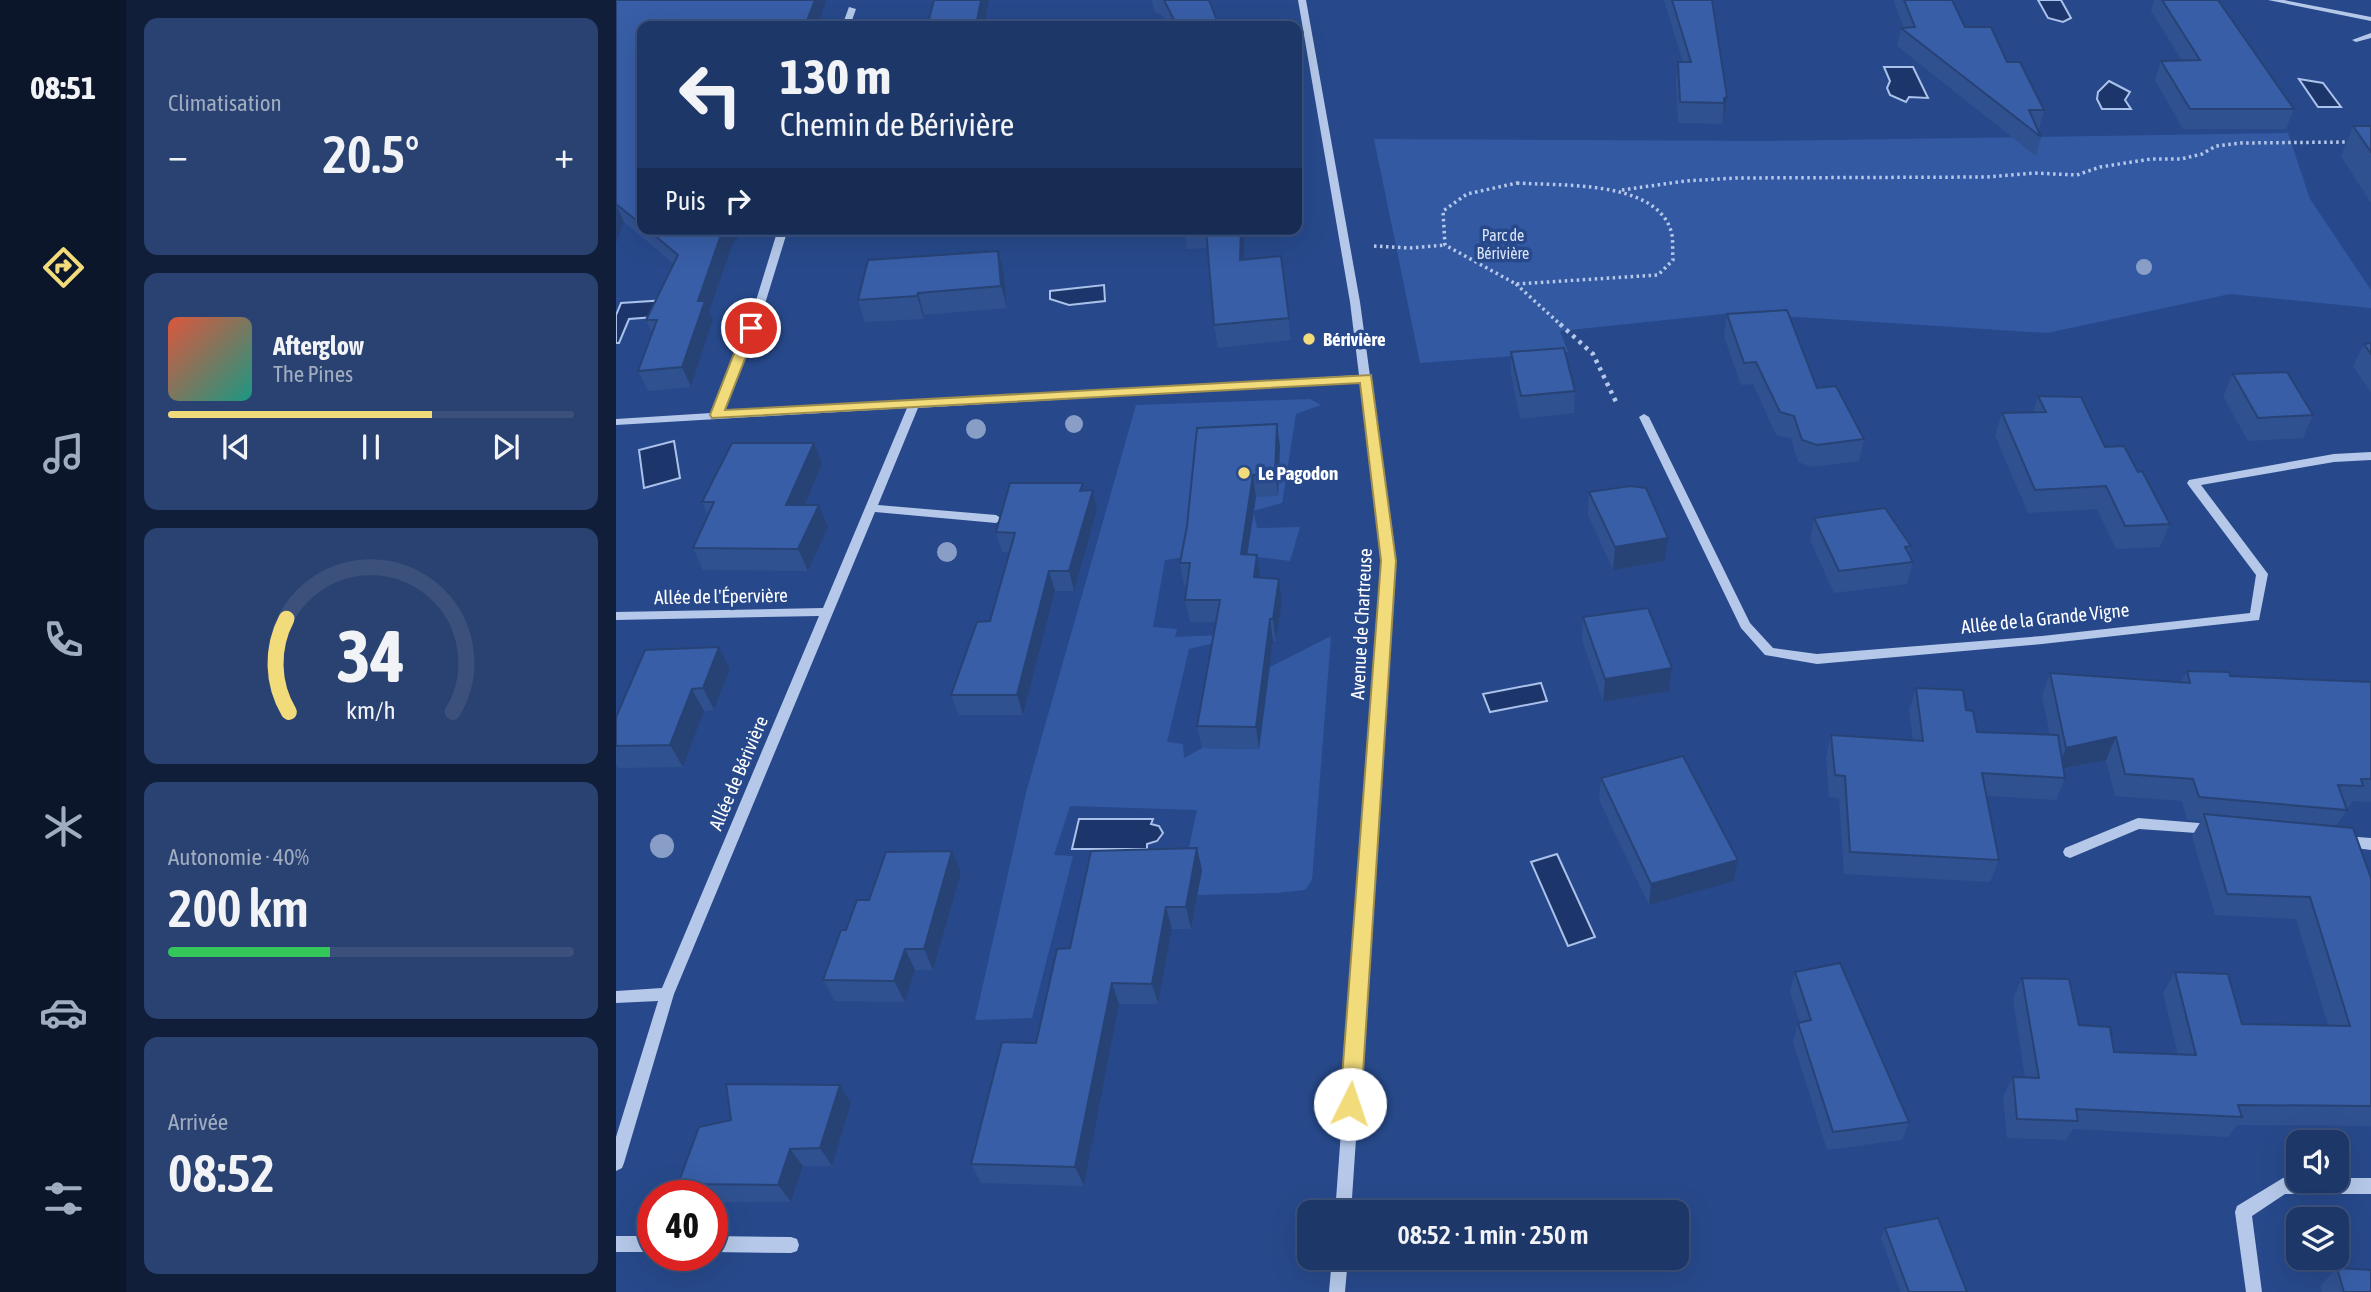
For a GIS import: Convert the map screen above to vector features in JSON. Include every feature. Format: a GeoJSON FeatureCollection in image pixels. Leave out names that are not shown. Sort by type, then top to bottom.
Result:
{"type":"FeatureCollection","features":[{"type":"Feature","properties":{"kind":"street","name":"Avenue de Chartreuse"},"geometry":{"type":"LineString","coordinates":[[1302,0],[1366,378],[1389,561],[1344,1200]]}},
{"type":"Feature","properties":{"kind":"street"},"geometry":{"type":"LineString","coordinates":[[2272,0],[2371,19]]}},
{"type":"Feature","properties":{"kind":"street"},"geometry":{"type":"LineString","coordinates":[[848,21],[852,9]]}},
{"type":"Feature","properties":{"kind":"street"},"geometry":{"type":"LineString","coordinates":[[2356,40],[2371,35]]}},
{"type":"Feature","properties":{"kind":"street"},"geometry":{"type":"LineString","coordinates":[[716,415],[759,307],[781,235]]}},
{"type":"Feature","properties":{"kind":"street"},"geometry":{"type":"LineString","coordinates":[[616,422],[1366,378]]}},
{"type":"Feature","properties":{"kind":"street","name":"Allée de Bérivière"},"geometry":{"type":"LineString","coordinates":[[616,1163],[667,994],[914,405]]}},
{"type":"Feature","properties":{"kind":"street","name":"Allée de la Grande Vigne"},"geometry":{"type":"LineString","coordinates":[[1644,418],[1745,625],[1769,652],[1817,659],[2042,640],[2255,617],[2262,574],[2193,484],[2333,458],[2371,456]]}},
{"type":"Feature","properties":{"kind":"street"},"geometry":{"type":"LineString","coordinates":[[870,509],[996,519]]}},
{"type":"Feature","properties":{"kind":"street","name":"Allée de l'Épervière"},"geometry":{"type":"LineString","coordinates":[[616,615],[827,612]]}},
{"type":"Feature","properties":{"kind":"street"},"geometry":{"type":"LineString","coordinates":[[2070,852],[2138,822],[2220,830]]}},
{"type":"Feature","properties":{"kind":"street"},"geometry":{"type":"LineString","coordinates":[[2330,841],[2371,844]]}},
{"type":"Feature","properties":{"kind":"street"},"geometry":{"type":"LineString","coordinates":[[616,997],[667,994]]}},
{"type":"Feature","properties":{"kind":"street"},"geometry":{"type":"LineString","coordinates":[[2254,1292],[2243,1212],[2283,1186],[2371,1186]]}},
{"type":"Feature","properties":{"kind":"street"},"geometry":{"type":"LineString","coordinates":[[616,1244],[637,1244]]}},
{"type":"Feature","properties":{"kind":"street"},"geometry":{"type":"LineString","coordinates":[[728,1244],[791,1245]]}},
{"type":"Feature","properties":{"kind":"street"},"geometry":{"type":"LineString","coordinates":[[1337,1292],[1339,1270]]}},
{"type":"Feature","properties":{"kind":"path"},"geometry":{"type":"LineString","coordinates":[[1445,245],[1443,211],[1467,194],[1517,183],[1622,190],[1685,181],[1736,178],[1986,177],[2034,173],[2077,175],[2100,167],[2151,159],[2181,159],[2202,154],[2216,146],[2241,142],[2357,142]]}},
{"type":"Feature","properties":{"kind":"path"},"geometry":{"type":"LineString","coordinates":[[1516,284],[1658,275],[1673,260],[1671,229],[1661,212],[1622,190]]}},
{"type":"Feature","properties":{"kind":"path"},"geometry":{"type":"LineString","coordinates":[[1345,245],[1410,248],[1445,245],[1516,284],[1593,354],[1622,415]]}},
{"type":"Feature","properties":{"kind":"green space","name":"Parc de Bérivière"},"geometry":{"type":"Polygon","coordinates":[[[2288,133],[2310,199],[2371,290],[2371,308],[2230,294],[2047,333],[1733,313],[1560,331],[1568,352],[1420,363],[1374,139],[1768,141],[2288,133]]]}},
{"type":"Feature","properties":{"kind":"green space"},"geometry":{"type":"Polygon","coordinates":[[[1310,399],[1321,405],[1296,414],[1282,503],[1253,511],[1257,528],[1300,527],[1290,561],[1228,556],[1165,560],[1153,627],[1177,629],[1175,637],[1221,635],[1219,642],[1189,649],[1167,742],[1183,744],[1184,758],[1202,748],[1259,749],[1270,667],[1331,636],[1312,880],[1305,890],[1197,895],[1202,871],[1184,870],[1197,810],[1070,806],[1054,855],[1073,856],[1032,1018],[975,1020],[1027,789],[1136,405],[1310,399]]]}},
{"type":"Feature","properties":{"kind":"shaded area"},"geometry":{"type":"Polygon","coordinates":[[[2038,0],[2061,0],[2071,18],[2063,22],[2048,18],[2038,0]]]}},
{"type":"Feature","properties":{"kind":"shaded area"},"geometry":{"type":"Polygon","coordinates":[[[1884,67],[1913,67],[1928,98],[1909,97],[1906,102],[1890,95],[1887,88],[1890,81],[1884,67]]]}},
{"type":"Feature","properties":{"kind":"shaded area"},"geometry":{"type":"Polygon","coordinates":[[[2299,79],[2323,83],[2341,107],[2318,107],[2299,79]]]}},
{"type":"Feature","properties":{"kind":"shaded area"},"geometry":{"type":"Polygon","coordinates":[[[2109,81],[2130,92],[2125,100],[2131,109],[2102,109],[2097,99],[2098,92],[2109,81]]]}},
{"type":"Feature","properties":{"kind":"shaded area"},"geometry":{"type":"Polygon","coordinates":[[[1104,285],[1105,301],[1069,305],[1050,299],[1050,291],[1104,285]]]}},
{"type":"Feature","properties":{"kind":"shaded area"},"geometry":{"type":"Polygon","coordinates":[[[668,300],[655,317],[629,319],[619,343],[616,343],[616,315],[621,303],[668,300]]]}},
{"type":"Feature","properties":{"kind":"shaded area"},"geometry":{"type":"Polygon","coordinates":[[[674,441],[680,478],[644,488],[639,450],[674,441]]]}},
{"type":"Feature","properties":{"kind":"shaded area"},"geometry":{"type":"Polygon","coordinates":[[[1541,683],[1547,701],[1490,712],[1483,694],[1541,683]]]}},
{"type":"Feature","properties":{"kind":"shaded area"},"geometry":{"type":"Polygon","coordinates":[[[1079,819],[1153,819],[1151,824],[1159,826],[1163,833],[1157,841],[1147,844],[1147,849],[1072,849],[1079,819]]]}},
{"type":"Feature","properties":{"kind":"shaded area"},"geometry":{"type":"Polygon","coordinates":[[[1557,854],[1595,937],[1568,946],[1531,862],[1557,854]]]}},
{"type":"Feature","properties":{"kind":"building"},"geometry":{"type":"Polygon","coordinates":[[[616,0],[815,0],[807,21],[637,21],[637,221],[616,204],[616,0]]]}},
{"type":"Feature","properties":{"kind":"building"},"geometry":{"type":"Polygon","coordinates":[[[934,0],[981,0],[977,21],[928,21],[934,0]]]}},
{"type":"Feature","properties":{"kind":"building"},"geometry":{"type":"Polygon","coordinates":[[[1164,0],[1209,0],[1217,21],[1174,21],[1164,0]]]}},
{"type":"Feature","properties":{"kind":"building"},"geometry":{"type":"Polygon","coordinates":[[[1672,0],[1712,0],[1727,97],[1724,98],[1724,103],[1680,102],[1678,62],[1691,62],[1672,0]]]}},
{"type":"Feature","properties":{"kind":"building"},"geometry":{"type":"Polygon","coordinates":[[[1904,0],[1952,0],[1965,27],[1991,27],[2007,62],[2020,62],[2044,110],[2029,110],[2041,137],[1901,28],[1915,27],[1904,0]]]}},
{"type":"Feature","properties":{"kind":"building"},"geometry":{"type":"Polygon","coordinates":[[[2162,0],[2218,0],[2294,109],[2190,109],[2161,61],[2200,60],[2162,0]]]}},
{"type":"Feature","properties":{"kind":"building"},"geometry":{"type":"Polygon","coordinates":[[[2353,126],[2371,126],[2371,152],[2353,126]]]}},
{"type":"Feature","properties":{"kind":"building"},"geometry":{"type":"Polygon","coordinates":[[[654,235],[721,235],[698,301],[705,301],[682,367],[638,371],[657,320],[646,320],[678,255],[654,235]]]}},
{"type":"Feature","properties":{"kind":"building"},"geometry":{"type":"Polygon","coordinates":[[[1206,235],[1241,235],[1240,260],[1281,256],[1289,318],[1214,325],[1206,235]]]}},
{"type":"Feature","properties":{"kind":"building"},"geometry":{"type":"Polygon","coordinates":[[[998,251],[1001,286],[858,300],[868,260],[998,251]]]}},
{"type":"Feature","properties":{"kind":"building"},"geometry":{"type":"Polygon","coordinates":[[[1787,310],[1817,388],[1836,386],[1864,439],[1817,445],[1802,440],[1794,416],[1780,412],[1756,362],[1744,363],[1727,314],[1787,310]]]}},
{"type":"Feature","properties":{"kind":"building"},"geometry":{"type":"Polygon","coordinates":[[[2371,343],[2371,354],[2364,344],[2371,343]]]}},
{"type":"Feature","properties":{"kind":"building"},"geometry":{"type":"Polygon","coordinates":[[[1564,348],[1575,391],[1521,396],[1511,352],[1564,348]]]}},
{"type":"Feature","properties":{"kind":"building"},"geometry":{"type":"Polygon","coordinates":[[[2287,372],[2313,415],[2258,418],[2233,374],[2287,372]]]}},
{"type":"Feature","properties":{"kind":"building"},"geometry":{"type":"Polygon","coordinates":[[[2038,396],[2081,397],[2105,447],[2124,446],[2138,472],[2142,471],[2170,524],[2125,526],[2106,486],[2035,490],[2002,413],[2046,412],[2038,396]]]}},
{"type":"Feature","properties":{"kind":"building"},"geometry":{"type":"Polygon","coordinates":[[[1277,424],[1275,474],[1253,475],[1241,554],[1257,555],[1254,577],[1279,579],[1273,619],[1270,619],[1256,727],[1197,726],[1220,600],[1185,600],[1190,563],[1180,563],[1187,526],[1197,428],[1277,424]]]}},
{"type":"Feature","properties":{"kind":"building"},"geometry":{"type":"Polygon","coordinates":[[[732,443],[814,443],[786,505],[819,505],[798,549],[693,548],[714,502],[702,502],[732,443]]]}},
{"type":"Feature","properties":{"kind":"building"},"geometry":{"type":"Polygon","coordinates":[[[1010,483],[1083,483],[1080,491],[1093,490],[1069,571],[1049,571],[1017,695],[951,695],[977,622],[990,621],[1015,533],[996,532],[1010,483]]]}},
{"type":"Feature","properties":{"kind":"building"},"geometry":{"type":"Polygon","coordinates":[[[1630,486],[1646,488],[1668,538],[1615,547],[1589,492],[1630,486]]]}},
{"type":"Feature","properties":{"kind":"building"},"geometry":{"type":"Polygon","coordinates":[[[1885,508],[1911,546],[1905,547],[1913,562],[1839,571],[1814,518],[1885,508]]]}},
{"type":"Feature","properties":{"kind":"building"},"geometry":{"type":"Polygon","coordinates":[[[1648,608],[1672,668],[1605,679],[1583,617],[1648,608]]]}},
{"type":"Feature","properties":{"kind":"building"},"geometry":{"type":"Polygon","coordinates":[[[719,647],[703,688],[692,689],[670,745],[616,746],[616,717],[645,650],[719,647]]]}},
{"type":"Feature","properties":{"kind":"building"},"geometry":{"type":"Polygon","coordinates":[[[2187,671],[2229,672],[2230,676],[2371,682],[2371,779],[2361,779],[2363,786],[2338,785],[2347,810],[2199,797],[2193,779],[2125,774],[2116,737],[2066,748],[2050,673],[2190,683],[2187,671]]]}},
{"type":"Feature","properties":{"kind":"building"},"geometry":{"type":"Polygon","coordinates":[[[1916,688],[1963,690],[1966,710],[1973,711],[1977,732],[2058,735],[2065,778],[1982,773],[1999,860],[1850,852],[1845,776],[1835,775],[1831,735],[1923,741],[1916,688]]]}},
{"type":"Feature","properties":{"kind":"building"},"geometry":{"type":"Polygon","coordinates":[[[1683,756],[1738,860],[1651,884],[1601,778],[1683,756]]]}},
{"type":"Feature","properties":{"kind":"building"},"geometry":{"type":"Polygon","coordinates":[[[2204,814],[2353,828],[2371,878],[2371,1106],[2238,1105],[2242,1117],[2076,1109],[2078,1121],[2017,1119],[2013,1077],[2039,1078],[2022,978],[2069,979],[2079,1025],[2110,1027],[2114,1052],[2196,1055],[2175,972],[2228,974],[2242,1024],[2350,1026],[2310,897],[2227,894],[2204,814]]]}},
{"type":"Feature","properties":{"kind":"building"},"geometry":{"type":"Polygon","coordinates":[[[1197,848],[1186,907],[1166,907],[1152,984],[1112,983],[1075,1167],[971,1164],[1002,1042],[1036,1043],[1057,949],[1070,948],[1091,851],[1197,848]]]}},
{"type":"Feature","properties":{"kind":"building"},"geometry":{"type":"Polygon","coordinates":[[[952,851],[924,949],[905,949],[894,981],[823,980],[841,930],[846,930],[857,900],[869,900],[886,852],[952,851]]]}},
{"type":"Feature","properties":{"kind":"building"},"geometry":{"type":"Polygon","coordinates":[[[1840,963],[1909,1122],[1833,1132],[1798,1023],[1811,1020],[1795,972],[1840,963]]]}},
{"type":"Feature","properties":{"kind":"building"},"geometry":{"type":"Polygon","coordinates":[[[726,1084],[840,1085],[820,1148],[790,1149],[778,1185],[728,1184],[728,1180],[679,1180],[699,1127],[731,1120],[726,1084]]]}},
{"type":"Feature","properties":{"kind":"building"},"geometry":{"type":"Polygon","coordinates":[[[1938,1218],[1967,1292],[1909,1292],[1885,1228],[1938,1218]]]}},
{"type":"Feature","properties":{"kind":"building"},"geometry":{"type":"Polygon","coordinates":[[[2338,1270],[2371,1270],[2371,1292],[2344,1292],[2338,1270]]]}},
{"type":"Feature","properties":{"kind":"place","name":"Bérivière"},"geometry":{"type":"Point","coordinates":[1309,339]}},
{"type":"Feature","properties":{"kind":"place","name":"Le Pagodon"},"geometry":{"type":"Point","coordinates":[1244,473]}},
{"type":"Feature","properties":{"kind":"route"},"geometry":{"type":"LineString","coordinates":[[751,328],[716,415],[1366,378],[1389,561],[1350,1104]]}}]}
